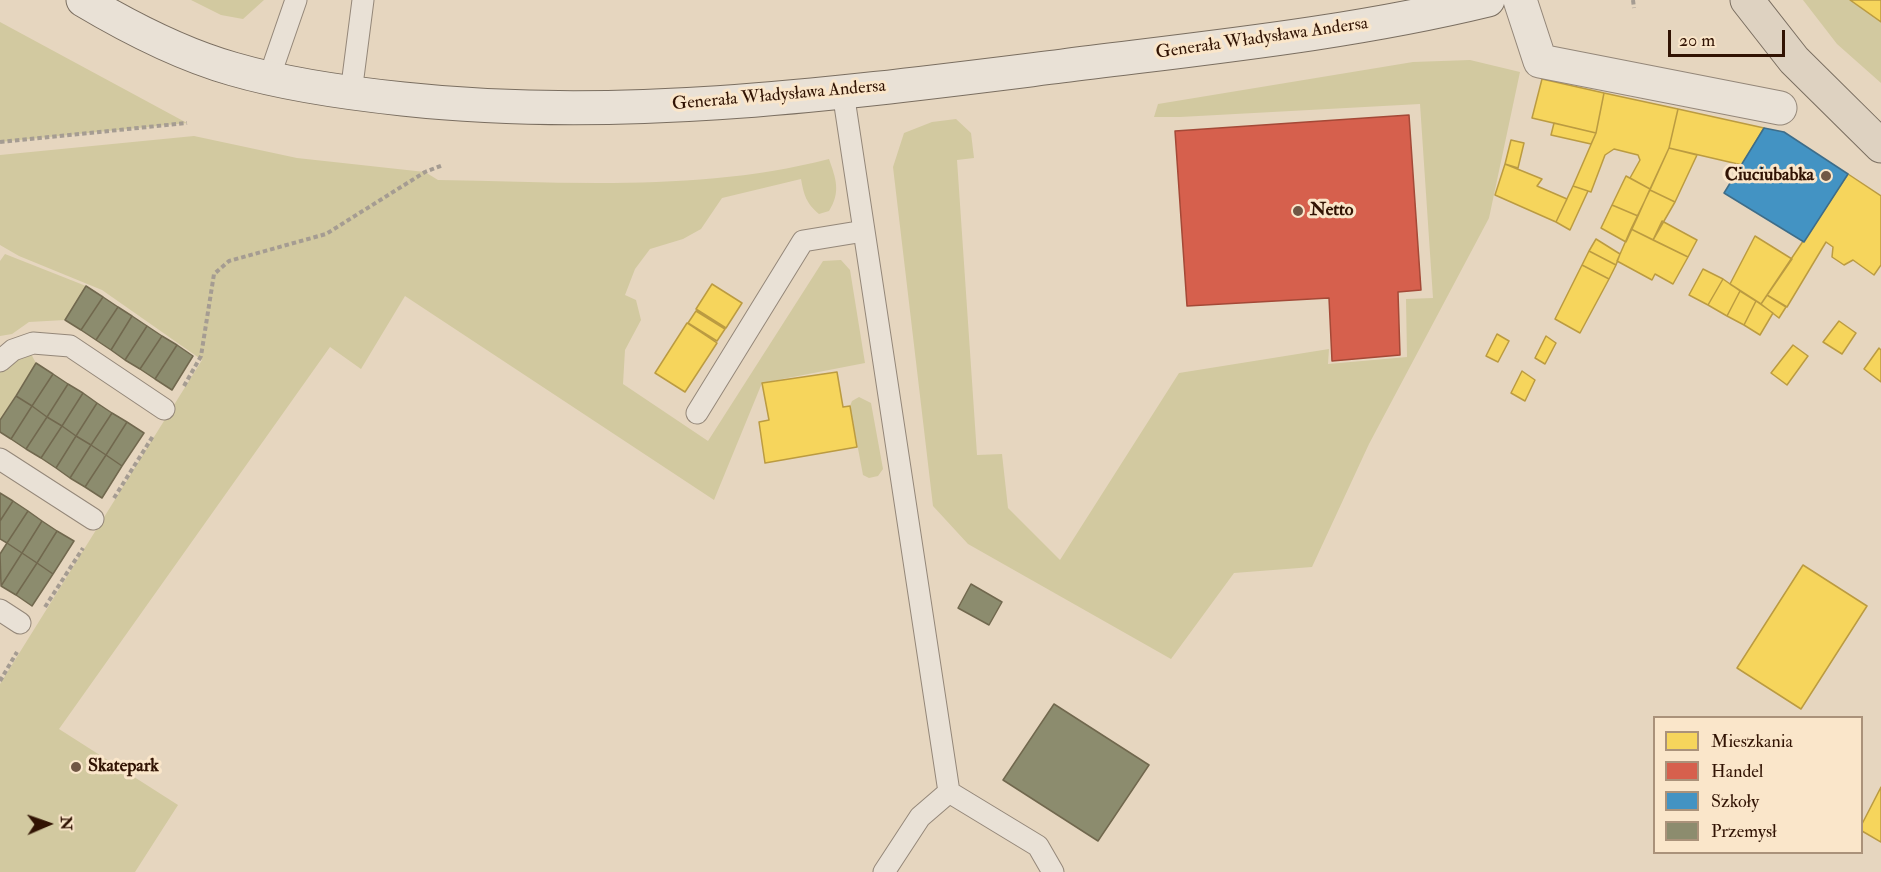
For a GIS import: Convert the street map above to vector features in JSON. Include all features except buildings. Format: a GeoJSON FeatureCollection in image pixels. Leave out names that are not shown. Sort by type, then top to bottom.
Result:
{"type":"FeatureCollection","features":[{"type":"Feature","properties":{"kind":"main road","name":"Generała Władysława Andersa"},"geometry":{"type":"LineString","coordinates":[[83,0],[128,27],[229,68],[269,78],[351,93],[443,103],[596,109],[843,92],[1317,33],[1429,15],[1488,0]]}},
{"type":"Feature","properties":{"kind":"main road"},"geometry":{"type":"LineString","coordinates":[[1520,0],[1540,61],[1780,108]]}},
{"type":"Feature","properties":{"kind":"main road"},"geometry":{"type":"LineString","coordinates":[[1747,0],[1794,60],[1881,147]]}},
{"type":"Feature","properties":{"kind":"lane"},"geometry":{"type":"LineString","coordinates":[[269,78],[296,0]]}},
{"type":"Feature","properties":{"kind":"lane"},"geometry":{"type":"LineString","coordinates":[[351,93],[360,1]]}},
{"type":"Feature","properties":{"kind":"lane"},"geometry":{"type":"LineString","coordinates":[[843,92],[949,792]]}},
{"type":"Feature","properties":{"kind":"lane"},"geometry":{"type":"LineString","coordinates":[[697,413],[803,241],[864,231]]}},
{"type":"Feature","properties":{"kind":"lane"},"geometry":{"type":"LineString","coordinates":[[0,361],[13,350],[33,343],[70,346],[164,409]]}},
{"type":"Feature","properties":{"kind":"lane"},"geometry":{"type":"LineString","coordinates":[[0,459],[93,519]]}},
{"type":"Feature","properties":{"kind":"lane"},"geometry":{"type":"LineString","coordinates":[[0,610],[20,623]]}},
{"type":"Feature","properties":{"kind":"lane"},"geometry":{"type":"LineString","coordinates":[[885,872],[921,817],[949,792]]}},
{"type":"Feature","properties":{"kind":"lane"},"geometry":{"type":"LineString","coordinates":[[949,792],[1038,846],[1053,872]]}},
{"type":"Feature","properties":{"kind":"path"},"geometry":{"type":"LineString","coordinates":[[1633,0],[1634,8]]}},
{"type":"Feature","properties":{"kind":"path"},"geometry":{"type":"LineString","coordinates":[[0,142],[187,123]]}},
{"type":"Feature","properties":{"kind":"path"},"geometry":{"type":"LineString","coordinates":[[180,394],[201,356],[214,274],[229,261],[326,234],[425,172],[443,165]]}},
{"type":"Feature","properties":{"kind":"path"},"geometry":{"type":"LineString","coordinates":[[112,502],[135,461],[155,432]]}},
{"type":"Feature","properties":{"kind":"path"},"geometry":{"type":"LineString","coordinates":[[44,609],[88,542]]}},
{"type":"Feature","properties":{"kind":"path"},"geometry":{"type":"LineString","coordinates":[[0,681],[21,646]]}},
{"type":"Feature","properties":{"kind":"shaded area"},"geometry":{"type":"Polygon","coordinates":[[[191,0],[264,0],[243,19],[221,15],[191,0]]]}},
{"type":"Feature","properties":{"kind":"shaded area"},"geometry":{"type":"Polygon","coordinates":[[[1803,0],[1850,0],[1881,22],[1881,83],[1837,44],[1803,0]]]}},
{"type":"Feature","properties":{"kind":"shaded area"},"geometry":{"type":"Polygon","coordinates":[[[0,22],[187,123],[0,142],[0,22]]]}},
{"type":"Feature","properties":{"kind":"shaded area"},"geometry":{"type":"Polygon","coordinates":[[[1470,60],[1520,72],[1489,218],[1369,444],[1312,567],[1234,573],[1171,659],[968,544],[933,506],[893,167],[904,133],[932,122],[956,119],[971,133],[974,158],[957,160],[977,455],[1002,454],[1008,508],[1060,560],[1179,373],[1329,349],[1328,364],[1407,357],[1406,299],[1433,298],[1420,104],[1154,117],[1158,104],[1413,62],[1470,60]]]}},
{"type":"Feature","properties":{"kind":"shaded area"},"geometry":{"type":"Polygon","coordinates":[[[194,136],[297,158],[425,172],[438,180],[585,183],[683,181],[781,169],[829,159],[834,173],[836,191],[829,211],[819,214],[811,206],[801,179],[722,198],[701,229],[683,239],[650,249],[635,269],[625,295],[636,300],[641,320],[625,350],[623,384],[708,441],[823,261],[841,260],[850,270],[865,363],[762,383],[714,500],[405,296],[361,369],[330,347],[59,729],[178,805],[135,872],[0,872],[0,684],[202,360],[102,290],[19,256],[0,245],[0,155],[194,136]]]}},
{"type":"Feature","properties":{"kind":"shaded area"},"geometry":{"type":"Polygon","coordinates":[[[5,254],[86,286],[65,320],[29,322],[12,334],[0,336],[0,261],[5,254]]]}},
{"type":"Feature","properties":{"kind":"shaded area"},"geometry":{"type":"Polygon","coordinates":[[[26,345],[36,363],[0,420],[0,361],[26,345]]]}},
{"type":"Feature","properties":{"kind":"shaded area"},"geometry":{"type":"Polygon","coordinates":[[[859,397],[871,403],[883,469],[878,476],[869,478],[863,475],[850,406],[852,401],[859,397]]]}},
{"type":"Feature","properties":{"kind":"place","name":"Ciuciubabka"},"geometry":{"type":"Point","coordinates":[1826,176]}},
{"type":"Feature","properties":{"kind":"place","name":"Netto"},"geometry":{"type":"Point","coordinates":[1298,211]}},
{"type":"Feature","properties":{"kind":"place","name":"Skatepark"},"geometry":{"type":"Point","coordinates":[76,767]}}]}
